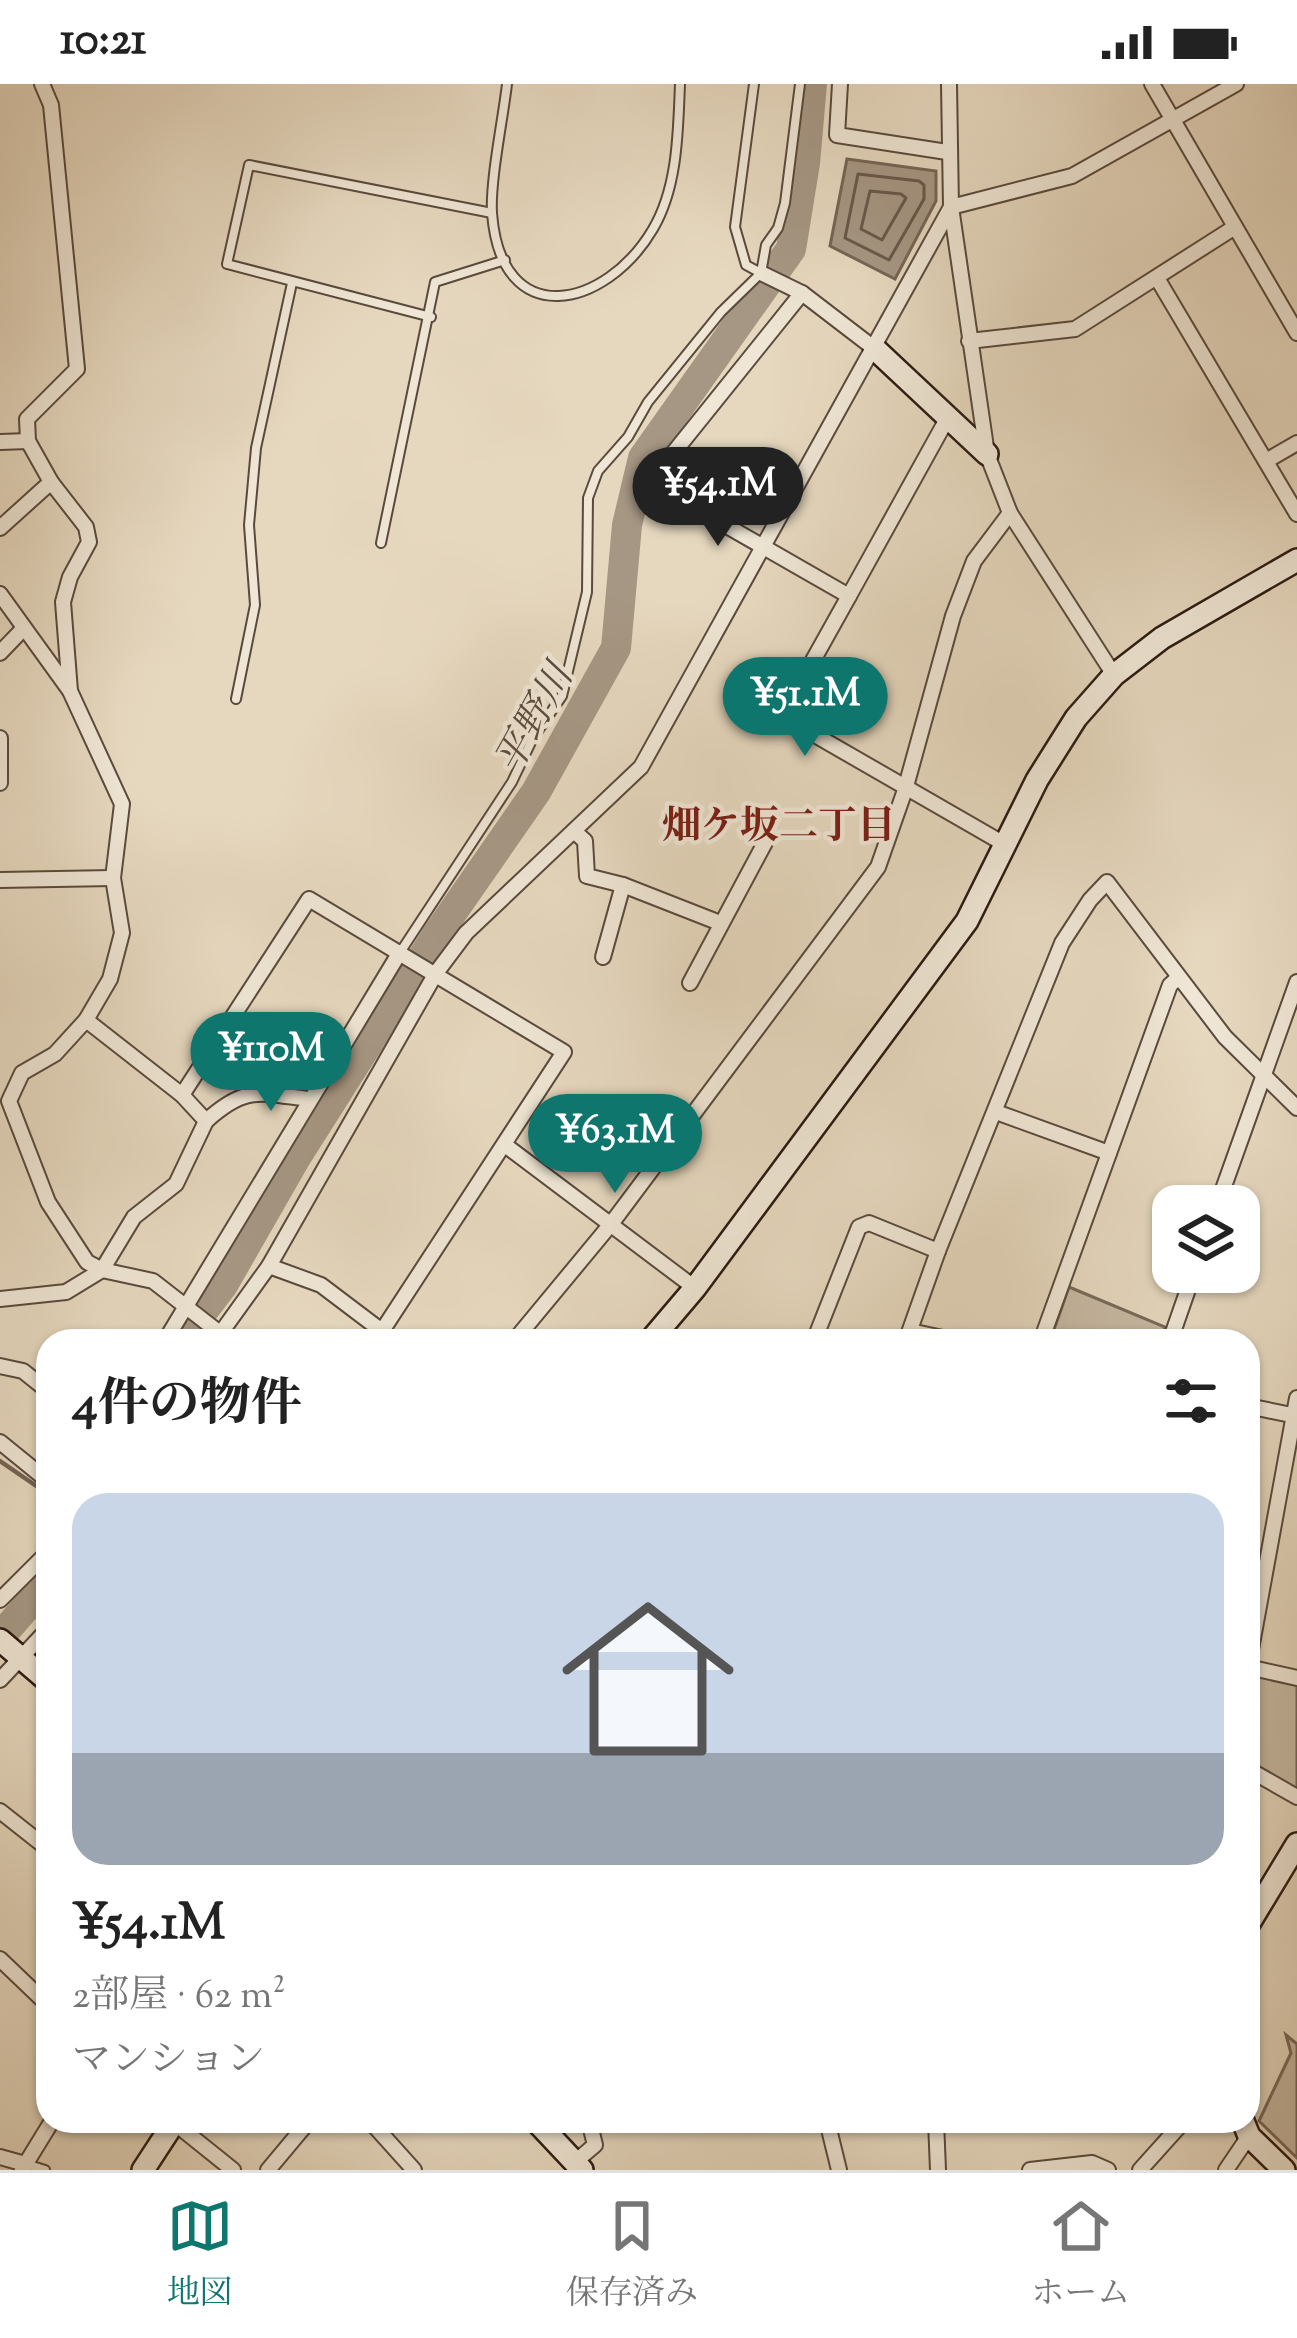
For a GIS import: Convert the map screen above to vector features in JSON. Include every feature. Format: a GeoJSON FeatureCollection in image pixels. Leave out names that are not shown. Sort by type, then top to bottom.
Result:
{"type":"FeatureCollection","features":[{"type":"Feature","properties":{"kind":"street"},"geometry":{"type":"LineString","coordinates":[[42,84],[51,105],[77,369],[27,419],[28,441],[51,482],[86,527],[89,542],[63,602],[70,692]]}},
{"type":"Feature","properties":{"kind":"street"},"geometry":{"type":"LineString","coordinates":[[840,84],[837,135],[947,152]]}},
{"type":"Feature","properties":{"kind":"street"},"geometry":{"type":"LineString","coordinates":[[949,84],[951,207],[987,454],[1010,513],[1114,675]]}},
{"type":"Feature","properties":{"kind":"street"},"geometry":{"type":"LineString","coordinates":[[1152,84],[1297,333]]}},
{"type":"Feature","properties":{"kind":"street"},"geometry":{"type":"LineString","coordinates":[[228,1329],[269,1266],[436,974],[466,932],[641,767],[951,207],[1072,176],[1236,84]]}},
{"type":"Feature","properties":{"kind":"street"},"geometry":{"type":"LineString","coordinates":[[969,341],[1075,328],[1235,227]]}},
{"type":"Feature","properties":{"kind":"street"},"geometry":{"type":"LineString","coordinates":[[760,273],[802,293],[874,349],[987,454]]}},
{"type":"Feature","properties":{"kind":"street"},"geometry":{"type":"LineString","coordinates":[[1157,278],[1297,514]]}},
{"type":"Feature","properties":{"kind":"street"},"geometry":{"type":"LineString","coordinates":[[802,293],[650,482],[849,596]]}},
{"type":"Feature","properties":{"kind":"street"},"geometry":{"type":"LineString","coordinates":[[947,419],[782,716],[1006,845]]}},
{"type":"Feature","properties":{"kind":"street"},"geometry":{"type":"LineString","coordinates":[[0,442],[28,441]]}},
{"type":"Feature","properties":{"kind":"street"},"geometry":{"type":"LineString","coordinates":[[1265,461],[1297,442]]}},
{"type":"Feature","properties":{"kind":"street"},"geometry":{"type":"LineString","coordinates":[[0,528],[51,482]]}},
{"type":"Feature","properties":{"kind":"street"},"geometry":{"type":"LineString","coordinates":[[524,1329],[611,1224],[878,867],[953,616],[974,561],[1010,513]]}},
{"type":"Feature","properties":{"kind":"street"},"geometry":{"type":"LineString","coordinates":[[660,1329],[967,921],[1047,764],[1076,718],[1114,675],[1162,638],[1297,560]]}},
{"type":"Feature","properties":{"kind":"street"},"geometry":{"type":"LineString","coordinates":[[0,594],[70,692],[122,804],[113,878],[122,933],[110,979],[86,1020],[56,1054],[22,1073],[5,1103],[47,1202],[87,1262],[153,1281],[213,1329]]}},
{"type":"Feature","properties":{"kind":"street"},"geometry":{"type":"LineString","coordinates":[[0,653],[22,629]]}},
{"type":"Feature","properties":{"kind":"street"},"geometry":{"type":"LineString","coordinates":[[0,738],[0,783]]}},
{"type":"Feature","properties":{"kind":"street"},"geometry":{"type":"LineString","coordinates":[[574,831],[585,841],[587,876],[720,923]]}},
{"type":"Feature","properties":{"kind":"street"},"geometry":{"type":"LineString","coordinates":[[690,983],[768,837]]}},
{"type":"Feature","properties":{"kind":"street"},"geometry":{"type":"LineString","coordinates":[[0,880],[113,878]]}},
{"type":"Feature","properties":{"kind":"street"},"geometry":{"type":"LineString","coordinates":[[910,1329],[1062,944],[1107,882],[1225,1037],[1297,1108]]}},
{"type":"Feature","properties":{"kind":"street"},"geometry":{"type":"LineString","coordinates":[[604,957],[623,885]]}},
{"type":"Feature","properties":{"kind":"street"},"geometry":{"type":"LineString","coordinates":[[182,1095],[309,899],[564,1052],[383,1329]]}},
{"type":"Feature","properties":{"kind":"street"},"geometry":{"type":"LineString","coordinates":[[172,1329],[400,952]]}},
{"type":"Feature","properties":{"kind":"street"},"geometry":{"type":"LineString","coordinates":[[1045,1329],[1170,985],[1178,977]]}},
{"type":"Feature","properties":{"kind":"street"},"geometry":{"type":"LineString","coordinates":[[1224,1185],[1297,982]]}},
{"type":"Feature","properties":{"kind":"street"},"geometry":{"type":"LineString","coordinates":[[86,1020],[182,1095],[206,1121]]}},
{"type":"Feature","properties":{"kind":"street"},"geometry":{"type":"LineString","coordinates":[[0,1299],[66,1292],[102,1270],[134,1217],[176,1184],[206,1121],[229,1100],[255,1092],[309,1099]]}},
{"type":"Feature","properties":{"kind":"street"},"geometry":{"type":"LineString","coordinates":[[996,1112],[1109,1153]]}},
{"type":"Feature","properties":{"kind":"street"},"geometry":{"type":"LineString","coordinates":[[505,1145],[695,1288]]}},
{"type":"Feature","properties":{"kind":"street"},"geometry":{"type":"LineString","coordinates":[[819,1329],[859,1227],[869,1222],[938,1251]]}},
{"type":"Feature","properties":{"kind":"street"},"geometry":{"type":"LineString","coordinates":[[269,1266],[321,1285],[379,1329]]}},
{"type":"Feature","properties":{"kind":"street"},"geometry":{"type":"LineString","coordinates":[[1174,1329],[1187,1293]]}},
{"type":"Feature","properties":{"kind":"street"},"geometry":{"type":"LineString","coordinates":[[0,1366],[23,1371],[36,1381]]}},
{"type":"Feature","properties":{"kind":"street"},"geometry":{"type":"LineString","coordinates":[[1260,1603],[1297,1398]]}},
{"type":"Feature","properties":{"kind":"street"},"geometry":{"type":"LineString","coordinates":[[1260,1409],[1295,1416]]}},
{"type":"Feature","properties":{"kind":"street"},"geometry":{"type":"LineString","coordinates":[[0,1442],[36,1471]]}},
{"type":"Feature","properties":{"kind":"street"},"geometry":{"type":"LineString","coordinates":[[0,1600],[36,1564]]}},
{"type":"Feature","properties":{"kind":"street"},"geometry":{"type":"LineString","coordinates":[[0,1680],[13,1651],[36,1671]]}},
{"type":"Feature","properties":{"kind":"street"},"geometry":{"type":"LineString","coordinates":[[1260,1670],[1297,1678]]}},
{"type":"Feature","properties":{"kind":"street"},"geometry":{"type":"LineString","coordinates":[[1260,1776],[1297,1797]]}},
{"type":"Feature","properties":{"kind":"street"},"geometry":{"type":"LineString","coordinates":[[0,1811],[36,1840]]}},
{"type":"Feature","properties":{"kind":"street"},"geometry":{"type":"LineString","coordinates":[[1260,1905],[1297,1844]]}},
{"type":"Feature","properties":{"kind":"street"},"geometry":{"type":"LineString","coordinates":[[0,1959],[36,1994]]}},
{"type":"Feature","properties":{"kind":"street"},"geometry":{"type":"LineString","coordinates":[[0,2157],[23,2167],[44,2133]]}},
{"type":"Feature","properties":{"kind":"street"},"geometry":{"type":"LineString","coordinates":[[143,2170],[166,2133]]}},
{"type":"Feature","properties":{"kind":"street"},"geometry":{"type":"LineString","coordinates":[[187,2133],[233,2170]]}},
{"type":"Feature","properties":{"kind":"street"},"geometry":{"type":"LineString","coordinates":[[268,2170],[299,2133]]}},
{"type":"Feature","properties":{"kind":"street"},"geometry":{"type":"LineString","coordinates":[[381,2133],[414,2170]]}},
{"type":"Feature","properties":{"kind":"street"},"geometry":{"type":"LineString","coordinates":[[547,2133],[578,2166],[596,2145],[592,2133]]}},
{"type":"Feature","properties":{"kind":"street"},"geometry":{"type":"LineString","coordinates":[[830,2133],[838,2170]]}},
{"type":"Feature","properties":{"kind":"street"},"geometry":{"type":"LineString","coordinates":[[936,2133],[938,2170]]}},
{"type":"Feature","properties":{"kind":"street"},"geometry":{"type":"LineString","coordinates":[[1140,2170],[1173,2133]]}},
{"type":"Feature","properties":{"kind":"street"},"geometry":{"type":"LineString","coordinates":[[1226,2170],[1244,2133]]}},
{"type":"Feature","properties":{"kind":"street"},"geometry":{"type":"LineString","coordinates":[[1250,2133],[1284,2170]]}},
{"type":"Feature","properties":{"kind":"street"},"geometry":{"type":"LineString","coordinates":[[1030,2170],[1092,2163],[1108,2170]]}},
{"type":"Feature","properties":{"kind":"lane"},"geometry":{"type":"LineString","coordinates":[[508,84],[492,213],[505,260],[527,290],[549,299],[578,294],[634,256],[656,226],[669,188],[678,135],[680,84]]}},
{"type":"Feature","properties":{"kind":"lane"},"geometry":{"type":"LineString","coordinates":[[754,84],[735,227],[746,265],[760,273]]}},
{"type":"Feature","properties":{"kind":"lane"},"geometry":{"type":"LineString","coordinates":[[400,952],[512,782],[532,738],[562,696],[587,592],[588,498],[598,470],[722,312],[760,273],[766,245],[778,228],[785,202],[800,84]]}},
{"type":"Feature","properties":{"kind":"lane"},"geometry":{"type":"LineString","coordinates":[[431,317],[227,264],[249,165],[492,213]]}},
{"type":"Feature","properties":{"kind":"lane"},"geometry":{"type":"LineString","coordinates":[[381,543],[436,282],[505,260]]}},
{"type":"Feature","properties":{"kind":"lane"},"geometry":{"type":"LineString","coordinates":[[236,699],[255,605],[249,525],[256,448],[292,283]]}},
{"type":"Feature","properties":{"kind":"lane"},"geometry":{"type":"LineString","coordinates":[[23,2167],[45,2170]]}},
{"type":"Feature","properties":{"kind":"shaded area"},"geometry":{"type":"Polygon","coordinates":[[[1069,1287],[1165,1327],[1164,1329],[1054,1329],[1069,1287]]]}},
{"type":"Feature","properties":{"kind":"shaded area"},"geometry":{"type":"Polygon","coordinates":[[[1260,1674],[1297,1683],[1297,1791],[1260,1768],[1260,1674]]]}},
{"type":"Feature","properties":{"kind":"shaded area"},"geometry":{"type":"Polygon","coordinates":[[[1286,2035],[1297,2044],[1297,2158],[1260,2122],[1291,2053],[1286,2035]]]}},
{"type":"Feature","properties":{"kind":"water"},"geometry":{"type":"Polygon","coordinates":[[[847,159],[936,171],[936,201],[895,279],[830,246],[847,159]]]}},
{"type":"Feature","properties":{"kind":"waterway","name":"平野川"},"geometry":{"type":"LineString","coordinates":[[189,1329],[223,1285],[295,1159],[438,933],[536,792],[616,648],[627,525],[643,458],[791,249],[812,84]]}},
{"type":"Feature","properties":{"kind":"waterway"},"geometry":{"type":"LineString","coordinates":[[0,1461],[36,1486]]}},
{"type":"Feature","properties":{"kind":"waterway"},"geometry":{"type":"LineString","coordinates":[[0,1637],[36,1596]]}},
{"type":"Feature","properties":{"kind":"district","name":"畑ケ坂二丁目"},"geometry":{"type":"Point","coordinates":[779,824]}}]}
